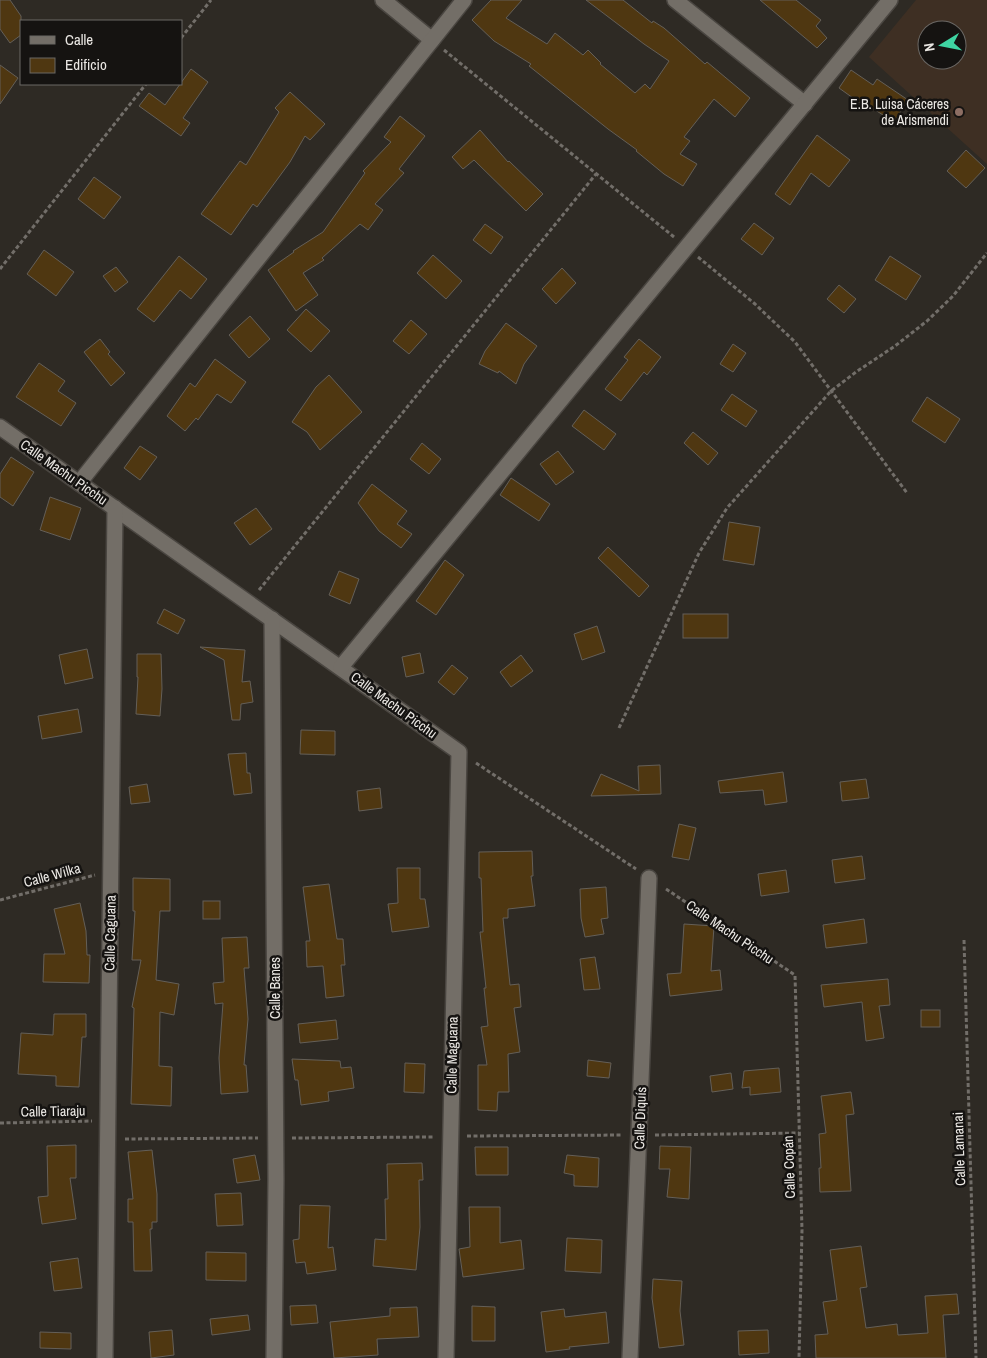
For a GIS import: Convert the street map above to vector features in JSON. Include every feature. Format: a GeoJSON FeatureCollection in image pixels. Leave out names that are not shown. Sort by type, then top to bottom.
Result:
{"type":"FeatureCollection","features":[{"type":"Feature","properties":{"kind":"street"},"geometry":{"type":"LineString","coordinates":[[383,0],[432,40]]}},
{"type":"Feature","properties":{"kind":"street"},"geometry":{"type":"LineString","coordinates":[[79,483],[464,0]]}},
{"type":"Feature","properties":{"kind":"street"},"geometry":{"type":"LineString","coordinates":[[675,0],[805,104]]}},
{"type":"Feature","properties":{"kind":"street"},"geometry":{"type":"LineString","coordinates":[[341,667],[890,0]]}},
{"type":"Feature","properties":{"kind":"street","name":"Calle Machu Picchu"},"geometry":{"type":"LineString","coordinates":[[0,427],[459,752]]}},
{"type":"Feature","properties":{"kind":"street","name":"Calle Caguana"},"geometry":{"type":"LineString","coordinates":[[105,1358],[115,508]]}},
{"type":"Feature","properties":{"kind":"street","name":"Calle Banes"},"geometry":{"type":"LineString","coordinates":[[272,619],[276,1164],[274,1358]]}},
{"type":"Feature","properties":{"kind":"street","name":"Calle Maguana"},"geometry":{"type":"LineString","coordinates":[[446,1358],[459,752]]}},
{"type":"Feature","properties":{"kind":"street","name":"Calle Diquís"},"geometry":{"type":"LineString","coordinates":[[630,1358],[649,878]]}},
{"type":"Feature","properties":{"kind":"path"},"geometry":{"type":"LineString","coordinates":[[182,37],[211,0]]}},
{"type":"Feature","properties":{"kind":"path"},"geometry":{"type":"LineString","coordinates":[[0,269],[145,85]]}},
{"type":"Feature","properties":{"kind":"path"},"geometry":{"type":"LineString","coordinates":[[249,603],[596,174]]}},
{"type":"Feature","properties":{"kind":"path"},"geometry":{"type":"LineString","coordinates":[[619,728],[699,553],[727,508],[831,391],[927,321],[953,296],[987,252]]}},
{"type":"Feature","properties":{"kind":"path","name":"Calle Machu Picchu"},"geometry":{"type":"LineString","coordinates":[[459,752],[794,975]]}},
{"type":"Feature","properties":{"kind":"path","name":"Calle Wilka"},"geometry":{"type":"LineString","coordinates":[[0,900],[110,871]]}},
{"type":"Feature","properties":{"kind":"path","name":"Calle Lamanai"},"geometry":{"type":"LineString","coordinates":[[964,940],[976,1358]]}},
{"type":"Feature","properties":{"kind":"path","name":"Calle Copán"},"geometry":{"type":"LineString","coordinates":[[794,975],[802,1230],[799,1358]]}},
{"type":"Feature","properties":{"kind":"path","name":"Calle Tiaraju"},"geometry":{"type":"LineString","coordinates":[[0,1123],[107,1121]]}},
{"type":"Feature","properties":{"kind":"shaded area","name":"E.B. Luisa Cáceres de Arismendi"},"geometry":{"type":"Polygon","coordinates":[[[916,0],[987,0],[987,164],[869,57],[916,0]]]}},
{"type":"Feature","properties":{"kind":"building"},"geometry":{"type":"Polygon","coordinates":[[[0,0],[10,0],[21,16],[20,36],[10,43],[0,29],[0,0]]]}},
{"type":"Feature","properties":{"kind":"building"},"geometry":{"type":"Polygon","coordinates":[[[491,0],[522,0],[506,18],[547,44],[555,33],[583,55],[588,50],[600,64],[635,93],[645,84],[650,89],[669,61],[586,0],[623,0],[652,23],[653,21],[664,28],[705,64],[707,62],[750,98],[735,117],[714,99],[684,137],[690,141],[680,154],[697,164],[683,186],[664,174],[637,150],[529,66],[531,64],[494,41],[472,20],[491,0]]]}},
{"type":"Feature","properties":{"kind":"building"},"geometry":{"type":"Polygon","coordinates":[[[760,0],[796,0],[821,20],[816,26],[827,38],[817,48],[760,0]]]}},
{"type":"Feature","properties":{"kind":"building"},"geometry":{"type":"Polygon","coordinates":[[[0,65],[18,78],[0,104],[0,65]]]}},
{"type":"Feature","properties":{"kind":"building"},"geometry":{"type":"Polygon","coordinates":[[[191,69],[208,82],[183,118],[190,123],[181,136],[139,106],[149,93],[165,105],[179,85],[182,85],[182,81],[191,69]]]}},
{"type":"Feature","properties":{"kind":"building"},"geometry":{"type":"Polygon","coordinates":[[[851,70],[873,85],[877,79],[908,100],[894,122],[861,101],[860,103],[839,88],[851,70]]]}},
{"type":"Feature","properties":{"kind":"building"},"geometry":{"type":"Polygon","coordinates":[[[290,92],[325,124],[310,140],[305,136],[290,162],[257,207],[253,204],[231,235],[201,214],[240,161],[246,165],[279,112],[275,108],[290,92]]]}},
{"type":"Feature","properties":{"kind":"building"},"geometry":{"type":"Polygon","coordinates":[[[400,116],[425,136],[399,169],[404,173],[375,204],[383,210],[368,230],[360,224],[322,258],[324,260],[303,273],[318,295],[296,311],[268,270],[323,232],[365,173],[363,171],[391,142],[384,137],[400,116]]]}},
{"type":"Feature","properties":{"kind":"building"},"geometry":{"type":"Polygon","coordinates":[[[480,130],[508,162],[543,194],[526,211],[474,160],[463,169],[452,157],[480,130]]]}},
{"type":"Feature","properties":{"kind":"building"},"geometry":{"type":"Polygon","coordinates":[[[817,135],[850,160],[829,187],[811,173],[790,205],[775,194],[817,135]]]}},
{"type":"Feature","properties":{"kind":"building"},"geometry":{"type":"Polygon","coordinates":[[[966,150],[985,168],[966,188],[947,171],[966,150]]]}},
{"type":"Feature","properties":{"kind":"building"},"geometry":{"type":"Polygon","coordinates":[[[94,177],[121,197],[104,219],[78,199],[94,177]]]}},
{"type":"Feature","properties":{"kind":"building"},"geometry":{"type":"Polygon","coordinates":[[[754,223],[774,238],[762,255],[741,239],[754,223]]]}},
{"type":"Feature","properties":{"kind":"building"},"geometry":{"type":"Polygon","coordinates":[[[485,224],[503,237],[491,254],[473,240],[485,224]]]}},
{"type":"Feature","properties":{"kind":"building"},"geometry":{"type":"Polygon","coordinates":[[[44,250],[74,272],[56,296],[27,274],[44,250]]]}},
{"type":"Feature","properties":{"kind":"building"},"geometry":{"type":"Polygon","coordinates":[[[433,255],[462,281],[446,299],[417,273],[433,255]]]}},
{"type":"Feature","properties":{"kind":"building"},"geometry":{"type":"Polygon","coordinates":[[[179,256],[207,279],[191,299],[180,290],[154,322],[137,309],[179,256]]]}},
{"type":"Feature","properties":{"kind":"building"},"geometry":{"type":"Polygon","coordinates":[[[890,256],[921,276],[906,300],[875,280],[890,256]]]}},
{"type":"Feature","properties":{"kind":"building"},"geometry":{"type":"Polygon","coordinates":[[[116,267],[128,282],[115,292],[103,276],[116,267]]]}},
{"type":"Feature","properties":{"kind":"building"},"geometry":{"type":"Polygon","coordinates":[[[562,268],[576,283],[556,304],[542,289],[562,268]]]}},
{"type":"Feature","properties":{"kind":"building"},"geometry":{"type":"Polygon","coordinates":[[[839,285],[856,299],[844,313],[827,299],[839,285]]]}},
{"type":"Feature","properties":{"kind":"building"},"geometry":{"type":"Polygon","coordinates":[[[306,309],[330,331],[311,352],[287,330],[306,309]]]}},
{"type":"Feature","properties":{"kind":"building"},"geometry":{"type":"Polygon","coordinates":[[[250,316],[270,339],[249,358],[229,335],[250,316]]]}},
{"type":"Feature","properties":{"kind":"building"},"geometry":{"type":"Polygon","coordinates":[[[411,320],[427,334],[409,354],[393,341],[411,320]]]}},
{"type":"Feature","properties":{"kind":"building"},"geometry":{"type":"Polygon","coordinates":[[[506,323],[537,346],[524,364],[516,384],[499,371],[498,373],[479,364],[485,351],[506,323]]]}},
{"type":"Feature","properties":{"kind":"building"},"geometry":{"type":"Polygon","coordinates":[[[100,339],[110,352],[108,354],[125,373],[111,386],[84,352],[100,339]]]}},
{"type":"Feature","properties":{"kind":"building"},"geometry":{"type":"Polygon","coordinates":[[[639,339],[661,357],[647,375],[644,372],[621,401],[605,389],[628,360],[624,357],[639,339]]]}},
{"type":"Feature","properties":{"kind":"building"},"geometry":{"type":"Polygon","coordinates":[[[733,344],[746,353],[733,372],[720,364],[733,344]]]}},
{"type":"Feature","properties":{"kind":"building"},"geometry":{"type":"Polygon","coordinates":[[[215,359],[246,382],[231,403],[217,394],[198,420],[196,418],[185,431],[167,416],[190,383],[195,387],[215,359]]]}},
{"type":"Feature","properties":{"kind":"building"},"geometry":{"type":"Polygon","coordinates":[[[39,363],[65,381],[58,391],[76,403],[61,426],[16,397],[39,363]]]}},
{"type":"Feature","properties":{"kind":"building"},"geometry":{"type":"Polygon","coordinates":[[[329,375],[362,412],[320,450],[307,432],[292,422],[316,387],[329,375]]]}},
{"type":"Feature","properties":{"kind":"building"},"geometry":{"type":"Polygon","coordinates":[[[732,394],[757,411],[746,427],[721,410],[732,394]]]}},
{"type":"Feature","properties":{"kind":"building"},"geometry":{"type":"Polygon","coordinates":[[[927,397],[960,419],[945,443],[912,421],[927,397]]]}},
{"type":"Feature","properties":{"kind":"building"},"geometry":{"type":"Polygon","coordinates":[[[584,410],[616,434],[604,450],[572,426],[584,410]]]}},
{"type":"Feature","properties":{"kind":"building"},"geometry":{"type":"Polygon","coordinates":[[[693,432],[718,453],[708,465],[684,443],[693,432]]]}},
{"type":"Feature","properties":{"kind":"building"},"geometry":{"type":"Polygon","coordinates":[[[422,443],[441,459],[429,474],[410,459],[422,443]]]}},
{"type":"Feature","properties":{"kind":"building"},"geometry":{"type":"Polygon","coordinates":[[[140,446],[157,457],[140,480],[124,468],[140,446]]]}},
{"type":"Feature","properties":{"kind":"building"},"geometry":{"type":"Polygon","coordinates":[[[558,451],[574,472],[556,485],[540,464],[558,451]]]}},
{"type":"Feature","properties":{"kind":"building"},"geometry":{"type":"Polygon","coordinates":[[[11,457],[34,472],[13,506],[0,497],[0,474],[11,457]]]}},
{"type":"Feature","properties":{"kind":"building"},"geometry":{"type":"Polygon","coordinates":[[[511,478],[550,504],[539,521],[500,495],[511,478]]]}},
{"type":"Feature","properties":{"kind":"building"},"geometry":{"type":"Polygon","coordinates":[[[372,484],[407,511],[397,524],[412,534],[401,548],[379,531],[358,503],[372,484]]]}},
{"type":"Feature","properties":{"kind":"building"},"geometry":{"type":"Polygon","coordinates":[[[50,497],[81,508],[70,540],[40,530],[50,497]]]}},
{"type":"Feature","properties":{"kind":"building"},"geometry":{"type":"Polygon","coordinates":[[[256,508],[272,529],[250,545],[234,523],[256,508]]]}},
{"type":"Feature","properties":{"kind":"building"},"geometry":{"type":"Polygon","coordinates":[[[729,522],[760,527],[754,565],[723,560],[729,522]]]}},
{"type":"Feature","properties":{"kind":"building"},"geometry":{"type":"Polygon","coordinates":[[[608,547],[649,586],[639,597],[598,558],[608,547]]]}},
{"type":"Feature","properties":{"kind":"building"},"geometry":{"type":"Polygon","coordinates":[[[445,560],[464,575],[436,615],[416,601],[445,560]]]}},
{"type":"Feature","properties":{"kind":"building"},"geometry":{"type":"Polygon","coordinates":[[[339,571],[359,579],[350,604],[329,595],[339,571]]]}},
{"type":"Feature","properties":{"kind":"building"},"geometry":{"type":"Polygon","coordinates":[[[164,609],[185,620],[178,634],[157,623],[164,609]]]}},
{"type":"Feature","properties":{"kind":"building"},"geometry":{"type":"Polygon","coordinates":[[[683,614],[728,614],[728,638],[683,638],[683,614]]]}},
{"type":"Feature","properties":{"kind":"building"},"geometry":{"type":"Polygon","coordinates":[[[597,626],[605,652],[582,660],[574,634],[597,626]]]}},
{"type":"Feature","properties":{"kind":"building"},"geometry":{"type":"Polygon","coordinates":[[[200,647],[245,650],[242,682],[250,681],[253,702],[241,704],[240,720],[232,720],[224,660],[200,647]]]}},
{"type":"Feature","properties":{"kind":"building"},"geometry":{"type":"Polygon","coordinates":[[[87,649],[93,678],[65,684],[59,655],[87,649]]]}},
{"type":"Feature","properties":{"kind":"building"},"geometry":{"type":"Polygon","coordinates":[[[420,653],[424,673],[406,677],[402,657],[420,653]]]}},
{"type":"Feature","properties":{"kind":"building"},"geometry":{"type":"Polygon","coordinates":[[[137,654],[161,654],[162,689],[160,716],[136,714],[137,654]]]}},
{"type":"Feature","properties":{"kind":"building"},"geometry":{"type":"Polygon","coordinates":[[[521,655],[533,671],[511,687],[500,672],[521,655]]]}},
{"type":"Feature","properties":{"kind":"building"},"geometry":{"type":"Polygon","coordinates":[[[452,665],[468,678],[454,695],[438,682],[452,665]]]}},
{"type":"Feature","properties":{"kind":"building"},"geometry":{"type":"Polygon","coordinates":[[[78,709],[82,732],[42,739],[38,716],[78,709]]]}},
{"type":"Feature","properties":{"kind":"building"},"geometry":{"type":"Polygon","coordinates":[[[301,730],[335,731],[335,755],[300,754],[301,730]]]}},
{"type":"Feature","properties":{"kind":"building"},"geometry":{"type":"Polygon","coordinates":[[[246,753],[247,773],[250,773],[252,793],[234,795],[228,754],[246,753]]]}},
{"type":"Feature","properties":{"kind":"building"},"geometry":{"type":"Polygon","coordinates":[[[660,765],[661,794],[591,796],[601,774],[639,791],[638,766],[660,765]]]}},
{"type":"Feature","properties":{"kind":"building"},"geometry":{"type":"Polygon","coordinates":[[[783,772],[787,802],[765,805],[763,790],[720,793],[718,781],[783,772]]]}},
{"type":"Feature","properties":{"kind":"building"},"geometry":{"type":"Polygon","coordinates":[[[866,779],[869,798],[842,801],[840,782],[866,779]]]}},
{"type":"Feature","properties":{"kind":"building"},"geometry":{"type":"Polygon","coordinates":[[[147,784],[150,802],[131,804],[129,787],[147,784]]]}},
{"type":"Feature","properties":{"kind":"building"},"geometry":{"type":"Polygon","coordinates":[[[380,788],[382,808],[359,811],[357,791],[380,788]]]}},
{"type":"Feature","properties":{"kind":"building"},"geometry":{"type":"Polygon","coordinates":[[[679,824],[696,828],[689,860],[672,857],[679,824]]]}},
{"type":"Feature","properties":{"kind":"building"},"geometry":{"type":"Polygon","coordinates":[[[532,851],[533,876],[531,876],[535,906],[508,909],[508,918],[503,918],[510,985],[519,984],[521,1007],[514,1008],[520,1052],[508,1054],[509,1092],[498,1092],[497,1111],[478,1110],[478,1065],[487,1065],[481,1027],[488,1026],[480,932],[483,932],[479,852],[532,851]]]}},
{"type":"Feature","properties":{"kind":"building"},"geometry":{"type":"Polygon","coordinates":[[[862,856],[865,879],[835,883],[832,860],[862,856]]]}},
{"type":"Feature","properties":{"kind":"building"},"geometry":{"type":"Polygon","coordinates":[[[397,868],[420,868],[420,899],[425,899],[429,927],[392,932],[388,904],[398,903],[397,868]]]}},
{"type":"Feature","properties":{"kind":"building"},"geometry":{"type":"Polygon","coordinates":[[[786,870],[789,892],[761,896],[758,874],[786,870]]]}},
{"type":"Feature","properties":{"kind":"building"},"geometry":{"type":"Polygon","coordinates":[[[133,878],[170,879],[170,911],[160,911],[156,980],[179,984],[174,1015],[160,1012],[159,1066],[172,1067],[171,1106],[131,1104],[134,1008],[132,1007],[141,960],[132,960],[135,911],[133,911],[133,878]]]}},
{"type":"Feature","properties":{"kind":"building"},"geometry":{"type":"Polygon","coordinates":[[[329,884],[337,939],[343,939],[345,965],[341,965],[344,996],[326,998],[323,966],[307,967],[306,941],[310,941],[303,887],[329,884]]]}},
{"type":"Feature","properties":{"kind":"building"},"geometry":{"type":"Polygon","coordinates":[[[606,887],[608,918],[601,919],[604,934],[585,937],[581,918],[580,889],[606,887]]]}},
{"type":"Feature","properties":{"kind":"building"},"geometry":{"type":"Polygon","coordinates":[[[203,901],[220,901],[220,919],[203,919],[203,901]]]}},
{"type":"Feature","properties":{"kind":"building"},"geometry":{"type":"Polygon","coordinates":[[[80,903],[86,931],[87,955],[90,955],[89,983],[43,982],[44,954],[65,954],[54,909],[80,903]]]}},
{"type":"Feature","properties":{"kind":"building"},"geometry":{"type":"Polygon","coordinates":[[[864,919],[867,943],[826,948],[823,925],[864,919]]]}},
{"type":"Feature","properties":{"kind":"building"},"geometry":{"type":"Polygon","coordinates":[[[684,924],[714,926],[711,971],[720,970],[722,990],[670,996],[667,974],[681,973],[684,924]]]}},
{"type":"Feature","properties":{"kind":"building"},"geometry":{"type":"Polygon","coordinates":[[[247,937],[249,968],[244,968],[248,1019],[244,1065],[246,1065],[248,1092],[221,1094],[219,1058],[223,1003],[215,1004],[213,983],[224,982],[222,938],[247,937]]]}},
{"type":"Feature","properties":{"kind":"building"},"geometry":{"type":"Polygon","coordinates":[[[595,957],[600,989],[584,990],[580,959],[595,957]]]}},
{"type":"Feature","properties":{"kind":"building"},"geometry":{"type":"Polygon","coordinates":[[[888,979],[890,1005],[879,1006],[884,1038],[866,1041],[862,1002],[824,1007],[821,985],[888,979]]]}},
{"type":"Feature","properties":{"kind":"building"},"geometry":{"type":"Polygon","coordinates":[[[921,1010],[940,1010],[940,1027],[921,1027],[921,1010]]]}},
{"type":"Feature","properties":{"kind":"building"},"geometry":{"type":"Polygon","coordinates":[[[54,1014],[86,1014],[86,1037],[82,1037],[79,1087],[56,1086],[56,1076],[18,1074],[21,1033],[53,1035],[54,1014]]]}},
{"type":"Feature","properties":{"kind":"building"},"geometry":{"type":"Polygon","coordinates":[[[336,1020],[338,1039],[300,1043],[298,1024],[336,1020]]]}},
{"type":"Feature","properties":{"kind":"building"},"geometry":{"type":"Polygon","coordinates":[[[292,1059],[340,1061],[341,1068],[351,1067],[354,1088],[328,1092],[329,1101],[301,1105],[298,1080],[295,1080],[292,1059]]]}},
{"type":"Feature","properties":{"kind":"building"},"geometry":{"type":"Polygon","coordinates":[[[588,1060],[611,1063],[609,1078],[587,1076],[588,1060]]]}},
{"type":"Feature","properties":{"kind":"building"},"geometry":{"type":"Polygon","coordinates":[[[405,1063],[425,1064],[424,1093],[404,1092],[405,1063]]]}},
{"type":"Feature","properties":{"kind":"building"},"geometry":{"type":"Polygon","coordinates":[[[779,1068],[781,1092],[750,1095],[750,1087],[742,1088],[744,1071],[779,1068]]]}},
{"type":"Feature","properties":{"kind":"building"},"geometry":{"type":"Polygon","coordinates":[[[731,1073],[733,1089],[712,1092],[710,1076],[731,1073]]]}},
{"type":"Feature","properties":{"kind":"building"},"geometry":{"type":"Polygon","coordinates":[[[851,1092],[854,1114],[846,1115],[851,1191],[820,1192],[819,1134],[826,1133],[821,1096],[851,1092]]]}},
{"type":"Feature","properties":{"kind":"building"},"geometry":{"type":"Polygon","coordinates":[[[76,1145],[76,1178],[70,1178],[76,1219],[42,1224],[38,1197],[48,1196],[47,1146],[76,1145]]]}},
{"type":"Feature","properties":{"kind":"building"},"geometry":{"type":"Polygon","coordinates":[[[660,1146],[691,1147],[689,1199],[667,1197],[670,1169],[659,1169],[660,1146]]]}},
{"type":"Feature","properties":{"kind":"building"},"geometry":{"type":"Polygon","coordinates":[[[475,1147],[508,1147],[508,1175],[476,1175],[475,1147]]]}},
{"type":"Feature","properties":{"kind":"building"},"geometry":{"type":"Polygon","coordinates":[[[152,1150],[157,1194],[157,1222],[152,1222],[152,1229],[150,1229],[152,1271],[134,1271],[133,1222],[128,1222],[128,1199],[133,1199],[128,1152],[152,1150]]]}},
{"type":"Feature","properties":{"kind":"building"},"geometry":{"type":"Polygon","coordinates":[[[255,1155],[260,1180],[237,1183],[233,1159],[255,1155]]]}},
{"type":"Feature","properties":{"kind":"building"},"geometry":{"type":"Polygon","coordinates":[[[567,1155],[599,1158],[598,1187],[574,1186],[574,1175],[564,1173],[567,1155]]]}},
{"type":"Feature","properties":{"kind":"building"},"geometry":{"type":"Polygon","coordinates":[[[422,1163],[423,1180],[419,1180],[420,1227],[416,1270],[373,1266],[375,1239],[386,1240],[385,1199],[388,1199],[387,1164],[422,1163]]]}},
{"type":"Feature","properties":{"kind":"building"},"geometry":{"type":"Polygon","coordinates":[[[241,1193],[243,1225],[217,1226],[215,1194],[241,1193]]]}},
{"type":"Feature","properties":{"kind":"building"},"geometry":{"type":"Polygon","coordinates":[[[300,1205],[330,1206],[328,1248],[333,1247],[336,1270],[307,1274],[305,1262],[296,1263],[293,1240],[299,1239],[300,1205]]]}},
{"type":"Feature","properties":{"kind":"building"},"geometry":{"type":"Polygon","coordinates":[[[469,1207],[500,1207],[500,1243],[521,1240],[524,1269],[463,1277],[459,1249],[470,1247],[469,1207]]]}},
{"type":"Feature","properties":{"kind":"building"},"geometry":{"type":"Polygon","coordinates":[[[567,1238],[602,1240],[601,1273],[565,1271],[567,1238]]]}},
{"type":"Feature","properties":{"kind":"building"},"geometry":{"type":"Polygon","coordinates":[[[861,1246],[867,1287],[860,1288],[866,1328],[897,1324],[898,1335],[928,1333],[925,1296],[957,1294],[959,1314],[943,1315],[946,1358],[816,1358],[815,1335],[828,1334],[823,1302],[837,1300],[830,1250],[861,1246]]]}},
{"type":"Feature","properties":{"kind":"building"},"geometry":{"type":"Polygon","coordinates":[[[206,1252],[246,1253],[246,1281],[206,1280],[206,1252]]]}},
{"type":"Feature","properties":{"kind":"building"},"geometry":{"type":"Polygon","coordinates":[[[78,1258],[82,1288],[54,1291],[50,1262],[78,1258]]]}},
{"type":"Feature","properties":{"kind":"building"},"geometry":{"type":"Polygon","coordinates":[[[653,1279],[682,1281],[680,1311],[684,1345],[659,1348],[652,1298],[653,1279]]]}},
{"type":"Feature","properties":{"kind":"building"},"geometry":{"type":"Polygon","coordinates":[[[316,1305],[318,1323],[291,1325],[290,1306],[316,1305]]]}},
{"type":"Feature","properties":{"kind":"building"},"geometry":{"type":"Polygon","coordinates":[[[472,1306],[495,1307],[495,1341],[472,1341],[472,1306]]]}},
{"type":"Feature","properties":{"kind":"building"},"geometry":{"type":"Polygon","coordinates":[[[417,1307],[419,1337],[377,1339],[378,1355],[334,1358],[330,1322],[390,1316],[390,1308],[417,1307]]]}},
{"type":"Feature","properties":{"kind":"building"},"geometry":{"type":"Polygon","coordinates":[[[564,1309],[565,1317],[606,1312],[609,1343],[569,1347],[570,1349],[546,1352],[541,1312],[564,1309]]]}},
{"type":"Feature","properties":{"kind":"building"},"geometry":{"type":"Polygon","coordinates":[[[248,1315],[250,1330],[212,1335],[210,1319],[248,1315]]]}},
{"type":"Feature","properties":{"kind":"building"},"geometry":{"type":"Polygon","coordinates":[[[172,1330],[174,1355],[151,1358],[149,1332],[172,1330]]]}},
{"type":"Feature","properties":{"kind":"building"},"geometry":{"type":"Polygon","coordinates":[[[768,1330],[769,1353],[739,1355],[738,1331],[768,1330]]]}},
{"type":"Feature","properties":{"kind":"building"},"geometry":{"type":"Polygon","coordinates":[[[40,1332],[71,1333],[71,1349],[40,1348],[40,1332]]]}},
{"type":"Feature","properties":{"kind":"place","name":"E.B. Luisa Cáceres de Arismendi"},"geometry":{"type":"Point","coordinates":[959,112]}}]}
